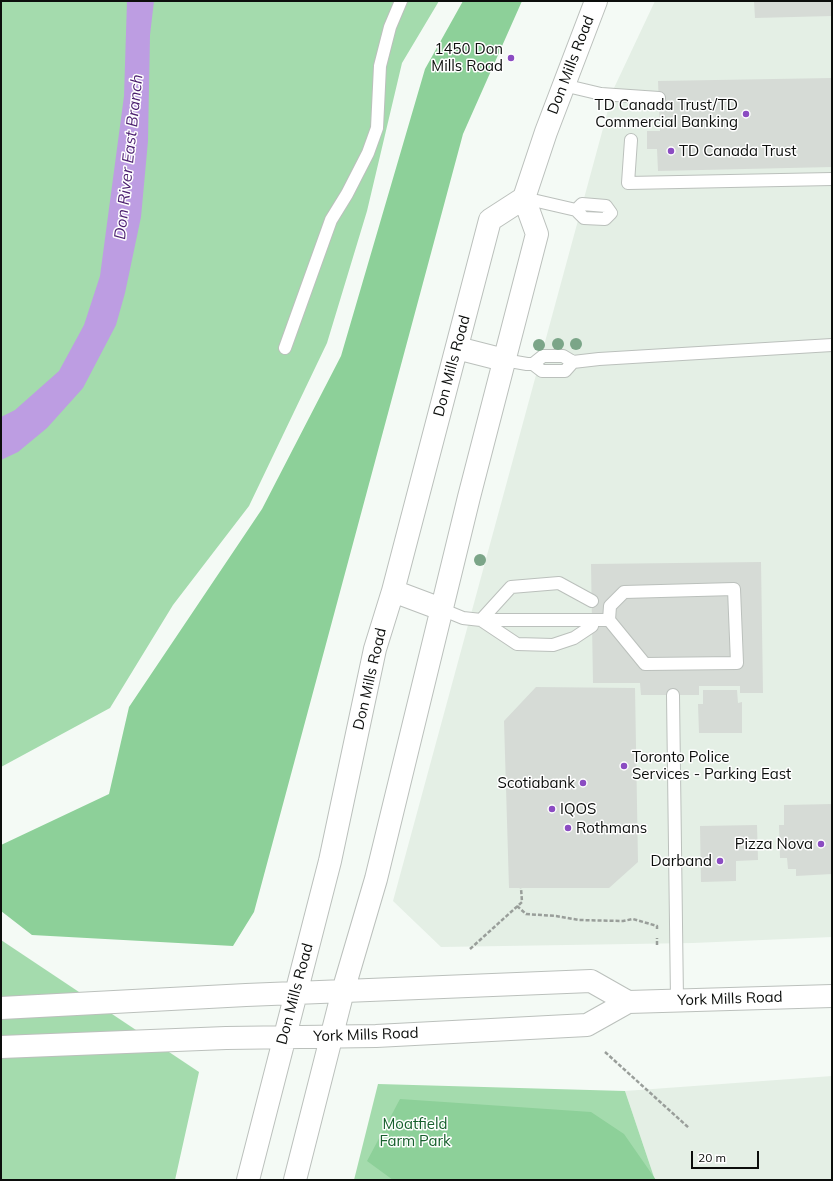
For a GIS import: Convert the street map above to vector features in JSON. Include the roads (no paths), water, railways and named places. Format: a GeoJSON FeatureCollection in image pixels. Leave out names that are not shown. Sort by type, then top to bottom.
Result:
{"type":"FeatureCollection","features":[{"type":"Feature","properties":{"kind":"main road","name":"Don Mills Road"},"geometry":{"type":"LineString","coordinates":[[248,1180],[330,860],[375,649],[393,591],[490,220],[524,198],[563,85],[596,1]]}},
{"type":"Feature","properties":{"kind":"main road"},"geometry":{"type":"LineString","coordinates":[[295,1180],[343,991],[376,879],[441,609],[537,234],[524,198]]}},
{"type":"Feature","properties":{"kind":"main road"},"geometry":{"type":"LineString","coordinates":[[457,348],[504,360]]}},
{"type":"Feature","properties":{"kind":"main road"},"geometry":{"type":"LineString","coordinates":[[393,591],[441,609]]}},
{"type":"Feature","properties":{"kind":"main road"},"geometry":{"type":"LineString","coordinates":[[1,1008],[295,993],[591,981],[628,1002]]}},
{"type":"Feature","properties":{"kind":"main road","name":"York Mills Road"},"geometry":{"type":"LineString","coordinates":[[1,1047],[226,1038],[376,1036],[587,1025],[628,1002],[832,996]]}},
{"type":"Feature","properties":{"kind":"lane"},"geometry":{"type":"LineString","coordinates":[[285,348],[331,220],[347,194],[368,153],[377,128],[380,66],[390,27],[401,1]]}},
{"type":"Feature","properties":{"kind":"lane"},"geometry":{"type":"LineString","coordinates":[[563,85],[601,94],[659,98]]}},
{"type":"Feature","properties":{"kind":"lane"},"geometry":{"type":"LineString","coordinates":[[631,140],[628,183],[832,179]]}},
{"type":"Feature","properties":{"kind":"lane"},"geometry":{"type":"LineString","coordinates":[[524,198],[576,210]]}},
{"type":"Feature","properties":{"kind":"lane"},"geometry":{"type":"LineString","coordinates":[[504,360],[533,364],[542,371],[565,371],[573,362],[612,358],[832,345]]}},
{"type":"Feature","properties":{"kind":"lane"},"geometry":{"type":"LineString","coordinates":[[481,620],[511,587],[559,583],[592,601]]}},
{"type":"Feature","properties":{"kind":"lane"},"geometry":{"type":"LineString","coordinates":[[734,589],[737,663],[645,664],[609,620],[610,606],[624,592],[734,589]]}},
{"type":"Feature","properties":{"kind":"lane"},"geometry":{"type":"LineString","coordinates":[[441,609],[463,618],[481,620],[609,620]]}},
{"type":"Feature","properties":{"kind":"lane"},"geometry":{"type":"LineString","coordinates":[[481,620],[517,644],[554,645],[574,638],[592,626]]}},
{"type":"Feature","properties":{"kind":"lane"},"geometry":{"type":"LineString","coordinates":[[672,695],[677,1000]]}},
{"type":"Feature","properties":{"kind":"water","name":"Don River East Branch"},"geometry":{"type":"Polygon","coordinates":[[[127,1],[154,1],[150,35],[148,141],[141,217],[125,293],[116,325],[83,388],[47,428],[18,452],[1,460],[1,417],[15,410],[59,371],[84,325],[100,276],[124,96],[127,1]]]}},
{"type":"Feature","properties":{"kind":"place","name":"1450 Don Mills Road"},"geometry":{"type":"Point","coordinates":[511,58]}},
{"type":"Feature","properties":{"kind":"place","name":"TD Canada Trust/TD Commercial Banking"},"geometry":{"type":"Point","coordinates":[746,114]}},
{"type":"Feature","properties":{"kind":"place","name":"TD Canada Trust"},"geometry":{"type":"Point","coordinates":[671,151]}},
{"type":"Feature","properties":{"kind":"place","name":"Toronto Police Services - Parking East"},"geometry":{"type":"Point","coordinates":[624,766]}},
{"type":"Feature","properties":{"kind":"place","name":"Scotiabank"},"geometry":{"type":"Point","coordinates":[583,783]}},
{"type":"Feature","properties":{"kind":"place","name":"IQOS"},"geometry":{"type":"Point","coordinates":[552,809]}},
{"type":"Feature","properties":{"kind":"place","name":"Rothmans"},"geometry":{"type":"Point","coordinates":[568,828]}},
{"type":"Feature","properties":{"kind":"place","name":"Pizza Nova"},"geometry":{"type":"Point","coordinates":[821,844]}},
{"type":"Feature","properties":{"kind":"place","name":"Darband"},"geometry":{"type":"Point","coordinates":[720,861]}},
{"type":"Feature","properties":{"kind":"park label","name":"Moatfield Farm Park"},"geometry":{"type":"Point","coordinates":[415,1132]}}]}
